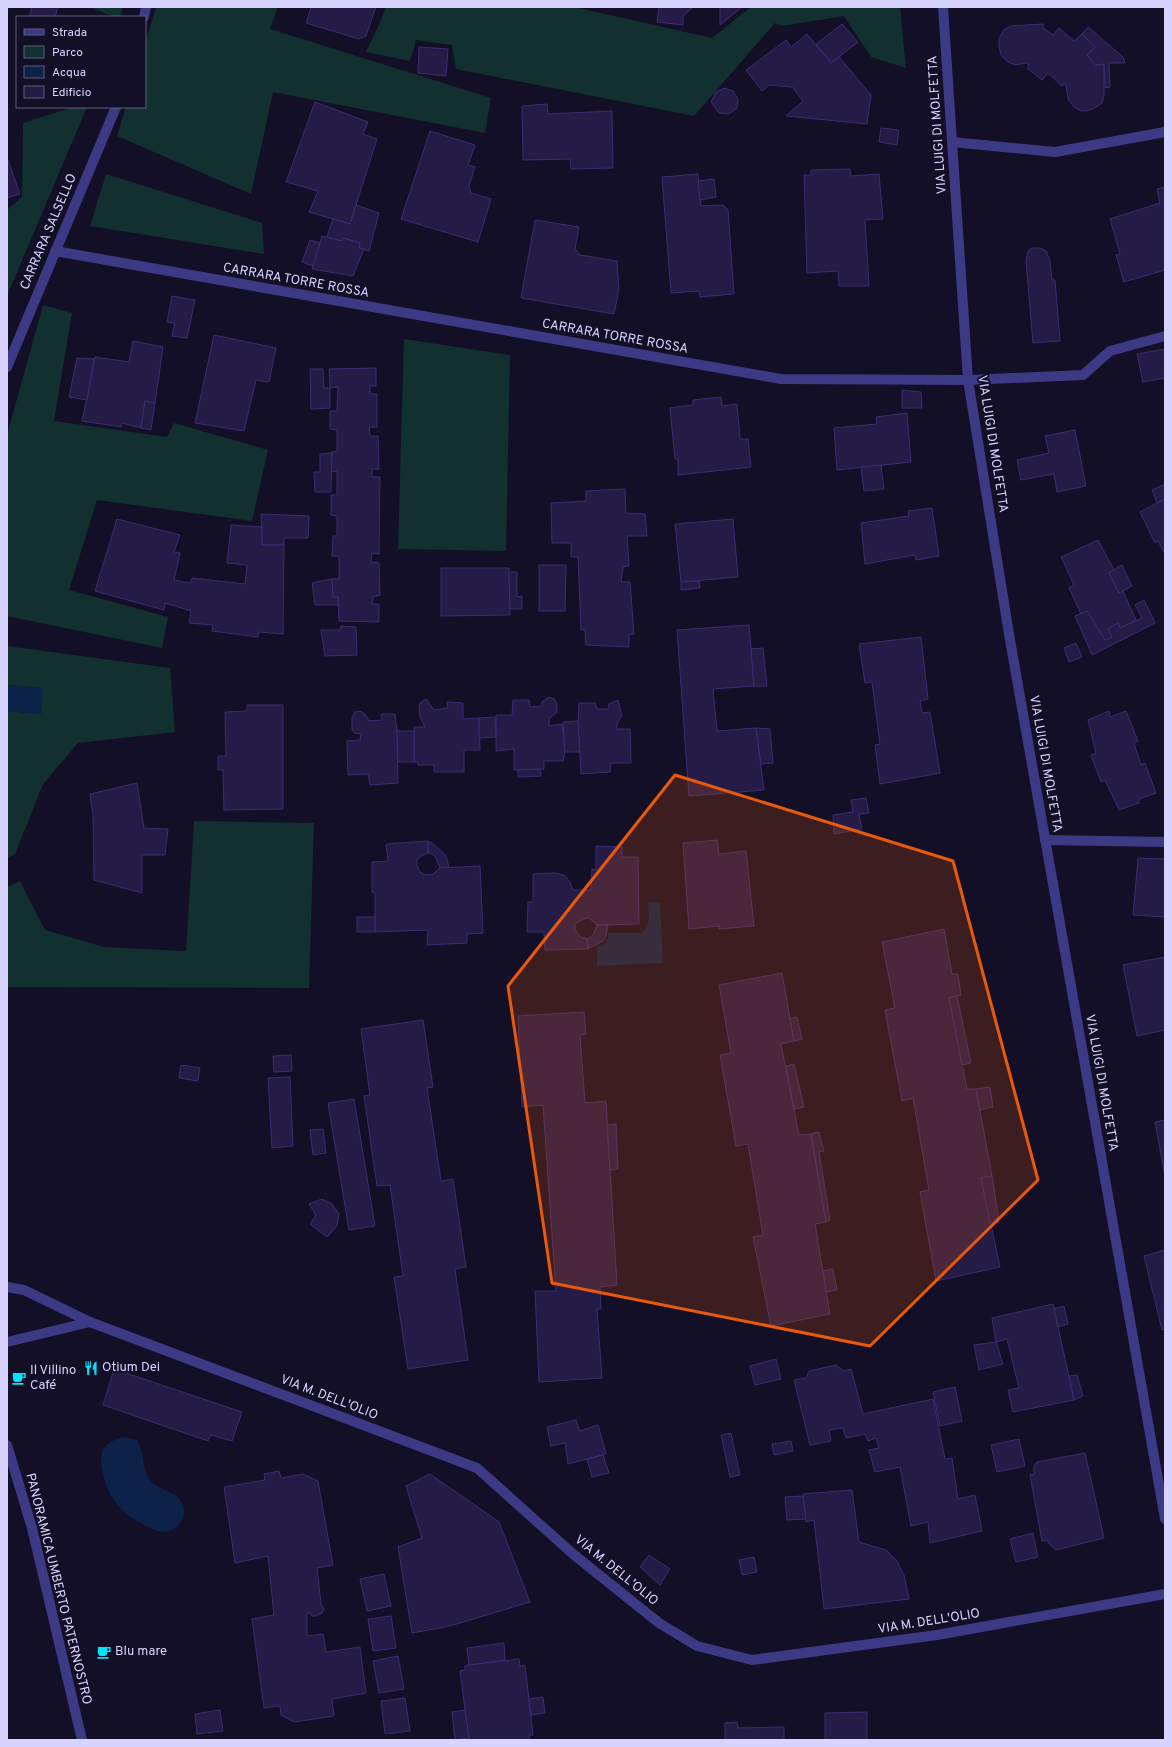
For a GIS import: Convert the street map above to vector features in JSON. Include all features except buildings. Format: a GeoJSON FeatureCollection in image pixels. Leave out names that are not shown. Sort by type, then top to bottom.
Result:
{"type":"FeatureCollection","features":[{"type":"Feature","properties":{"kind":"street","name":"VIA LUIGI DI MOLFETTA"},"geometry":{"type":"LineString","coordinates":[[943,7],[968,380],[1010,640],[1165,1519]]}},
{"type":"Feature","properties":{"kind":"street","name":"CARRARA SALSELLO"},"geometry":{"type":"LineString","coordinates":[[7,367],[116,108]]}},
{"type":"Feature","properties":{"kind":"street"},"geometry":{"type":"LineString","coordinates":[[952,142],[1055,152],[1165,132]]}},
{"type":"Feature","properties":{"kind":"street","name":"CARRARA TORRE ROSSA"},"geometry":{"type":"LineString","coordinates":[[55,251],[781,379],[968,380],[1083,375],[1110,350],[1165,336]]}},
{"type":"Feature","properties":{"kind":"street"},"geometry":{"type":"LineString","coordinates":[[1045,840],[1165,842]]}},
{"type":"Feature","properties":{"kind":"street","name":"VIA M. DELL'OLIO"},"geometry":{"type":"LineString","coordinates":[[7,1288],[24,1290],[90,1322],[477,1468],[573,1554],[659,1623],[697,1646],[752,1660],[937,1635],[1165,1594]]}},
{"type":"Feature","properties":{"kind":"street"},"geometry":{"type":"LineString","coordinates":[[7,1342],[90,1322]]}},
{"type":"Feature","properties":{"kind":"street","name":"PANORAMICA UMBERTO PATERNOSTRO"},"geometry":{"type":"LineString","coordinates":[[7,1445],[32,1528],[82,1740]]}},
{"type":"Feature","properties":{"kind":"highlighted area"},"geometry":{"type":"Polygon","coordinates":[[[675,775],[953,861],[1038,1180],[870,1346],[552,1283],[508,986],[675,775]]]}},
{"type":"Feature","properties":{"kind":"green space"},"geometry":{"type":"Polygon","coordinates":[[[91,7],[123,7],[120,16],[111,16],[91,7]]]}},
{"type":"Feature","properties":{"kind":"green space"},"geometry":{"type":"Polygon","coordinates":[[[156,7],[278,7],[270,29],[491,98],[485,133],[273,92],[251,194],[117,136],[126,108],[146,108],[146,41],[156,7]]]}},
{"type":"Feature","properties":{"kind":"green space"},"geometry":{"type":"Polygon","coordinates":[[[386,7],[574,7],[712,38],[751,7],[900,7],[906,68],[871,57],[844,16],[782,26],[775,23],[694,116],[456,69],[452,45],[416,40],[410,61],[366,52],[386,7]]]}},
{"type":"Feature","properties":{"kind":"green space"},"geometry":{"type":"Polygon","coordinates":[[[70,108],[87,108],[7,296],[7,210],[22,197],[23,123],[70,108]]]}},
{"type":"Feature","properties":{"kind":"green space"},"geometry":{"type":"Polygon","coordinates":[[[106,174],[262,223],[264,254],[90,226],[106,174]]]}},
{"type":"Feature","properties":{"kind":"green space"},"geometry":{"type":"Polygon","coordinates":[[[43,305],[72,313],[54,421],[167,437],[174,423],[268,450],[252,521],[97,500],[69,590],[168,617],[162,648],[7,616],[7,435],[43,305]]]}},
{"type":"Feature","properties":{"kind":"green space"},"geometry":{"type":"Polygon","coordinates":[[[404,339],[510,355],[506,551],[398,549],[404,339]]]}},
{"type":"Feature","properties":{"kind":"green space"},"geometry":{"type":"Polygon","coordinates":[[[7,646],[170,668],[175,732],[78,743],[43,784],[15,854],[7,858],[7,711],[41,714],[42,688],[7,685],[7,646]]]}},
{"type":"Feature","properties":{"kind":"green space"},"geometry":{"type":"Polygon","coordinates":[[[194,821],[314,823],[309,988],[7,987],[7,887],[20,881],[45,930],[104,947],[186,951],[194,821]]]}},
{"type":"Feature","properties":{"kind":"water"},"geometry":{"type":"Polygon","coordinates":[[[7,685],[43,688],[41,714],[7,711],[7,685]]]}},
{"type":"Feature","properties":{"kind":"water"},"geometry":{"type":"Polygon","coordinates":[[[648,902],[660,902],[663,963],[597,966],[597,946],[606,942],[608,933],[642,933],[645,930],[649,919],[648,902]]]}},
{"type":"Feature","properties":{"kind":"water"},"geometry":{"type":"Polygon","coordinates":[[[125,1437],[137,1440],[141,1450],[145,1470],[150,1480],[157,1486],[177,1497],[183,1505],[184,1516],[182,1521],[174,1529],[161,1532],[136,1521],[114,1501],[109,1492],[101,1462],[102,1452],[111,1442],[125,1437]]]}},
{"type":"Feature","properties":{"kind":"place","name":"Otium Dei"},"geometry":{"type":"Point","coordinates":[91,1368]}},
{"type":"Feature","properties":{"kind":"place","name":"Il Villino Café"},"geometry":{"type":"Point","coordinates":[19,1378]}},
{"type":"Feature","properties":{"kind":"place","name":"Blu mare"},"geometry":{"type":"Point","coordinates":[104,1652]}}]}
